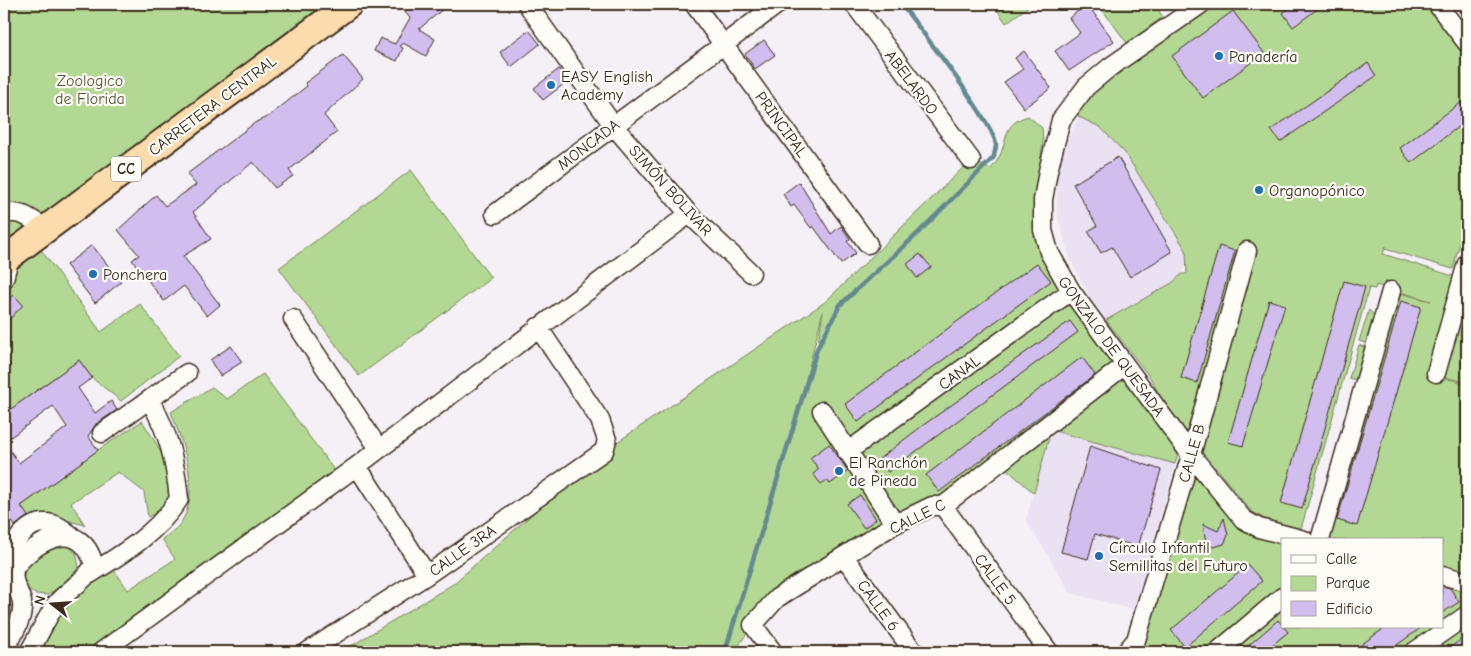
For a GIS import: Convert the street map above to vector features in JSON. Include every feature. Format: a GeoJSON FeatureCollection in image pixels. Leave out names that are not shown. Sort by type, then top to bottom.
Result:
{"type":"FeatureCollection","features":[{"type":"Feature","properties":{"kind":"highway","name":"CARRETERA CENTRAL"},"geometry":{"type":"LineString","coordinates":[[6,265],[46,229],[349,4]]}},
{"type":"Feature","properties":{"kind":"street","name":"SIMÓN BOLIVAR"},"geometry":{"type":"LineString","coordinates":[[527,4],[613,125],[689,214],[751,273]]}},
{"type":"Feature","properties":{"kind":"street","name":"PRINCIPAL"},"geometry":{"type":"LineString","coordinates":[[694,4],[868,244]]}},
{"type":"Feature","properties":{"kind":"street","name":"MONCADA"},"geometry":{"type":"LineString","coordinates":[[496,214],[613,125],[725,45],[778,4]]}},
{"type":"Feature","properties":{"kind":"street","name":"ABELARDO"},"geometry":{"type":"LineString","coordinates":[[854,4],[971,160]]}},
{"type":"Feature","properties":{"kind":"street","name":"GONZALO DE QUESADA"},"geometry":{"type":"LineString","coordinates":[[1202,4],[1110,67],[1086,87],[1061,120],[1046,180],[1043,230],[1049,252],[1070,291],[1191,455],[1243,519],[1259,528],[1296,538]]}},
{"type":"Feature","properties":{"kind":"street"},"geometry":{"type":"LineString","coordinates":[[1437,4],[1467,43]]}},
{"type":"Feature","properties":{"kind":"street"},"geometry":{"type":"LineString","coordinates":[[4,214],[14,212],[25,214],[46,229]]}},
{"type":"Feature","properties":{"kind":"street"},"geometry":{"type":"LineString","coordinates":[[101,652],[357,466],[689,214]]}},
{"type":"Feature","properties":{"kind":"street","name":"CALLE B"},"geometry":{"type":"LineString","coordinates":[[1126,652],[1136,640],[1191,455],[1247,251]]}},
{"type":"Feature","properties":{"kind":"street"},"geometry":{"type":"LineString","coordinates":[[1436,373],[1467,263]]}},
{"type":"Feature","properties":{"kind":"street","name":"CANAL"},"geometry":{"type":"LineString","coordinates":[[847,452],[1070,291]]}},
{"type":"Feature","properties":{"kind":"street"},"geometry":{"type":"LineString","coordinates":[[1321,538],[1391,291]]}},
{"type":"Feature","properties":{"kind":"street"},"geometry":{"type":"LineString","coordinates":[[292,319],[379,449]]}},
{"type":"Feature","properties":{"kind":"street","name":"CALLE 3RA"},"geometry":{"type":"LineString","coordinates":[[307,652],[427,574],[604,451],[607,440],[600,420],[538,327]]}},
{"type":"Feature","properties":{"kind":"street","name":"CALLE C"},"geometry":{"type":"LineString","coordinates":[[773,652],[753,625],[777,598],[845,558],[895,524],[932,506],[943,506],[1126,365]]}},
{"type":"Feature","properties":{"kind":"street"},"geometry":{"type":"LineString","coordinates":[[102,433],[187,373]]}},
{"type":"Feature","properties":{"kind":"street"},"geometry":{"type":"LineString","coordinates":[[29,652],[56,605],[72,586],[147,537],[168,515],[179,499],[173,454],[164,425],[150,400]]}},
{"type":"Feature","properties":{"kind":"street"},"geometry":{"type":"LineString","coordinates":[[822,411],[895,524]]}},
{"type":"Feature","properties":{"kind":"street"},"geometry":{"type":"LineString","coordinates":[[357,466],[427,574]]}},
{"type":"Feature","properties":{"kind":"street","name":"CALLE 5"},"geometry":{"type":"LineString","coordinates":[[943,506],[1049,652]]}},
{"type":"Feature","properties":{"kind":"street"},"geometry":{"type":"LineString","coordinates":[[4,650],[15,631],[22,603],[13,584],[13,573],[19,562],[39,546],[55,537],[72,536],[83,544],[91,555],[94,565],[90,574]]}},
{"type":"Feature","properties":{"kind":"street","name":"CALLE 6"},"geometry":{"type":"LineString","coordinates":[[845,558],[914,652]]}},
{"type":"Feature","properties":{"kind":"street"},"geometry":{"type":"LineString","coordinates":[[1444,576],[1467,582]]}},
{"type":"Feature","properties":{"kind":"street"},"geometry":{"type":"LineString","coordinates":[[1217,652],[1281,598]]}},
{"type":"Feature","properties":{"kind":"street"},"geometry":{"type":"LineString","coordinates":[[1414,652],[1467,615]]}},
{"type":"Feature","properties":{"kind":"shaded area"},"geometry":{"type":"Polygon","coordinates":[[[1079,117],[1100,127],[1125,153],[1186,250],[1187,260],[1182,274],[1172,283],[1106,320],[1090,298],[1070,259],[1057,213],[1057,179],[1065,145],[1079,117]]]}},
{"type":"Feature","properties":{"kind":"shaded area","name":"Círculo Infantil Semillitas del Futuro"},"geometry":{"type":"Polygon","coordinates":[[[1051,430],[1175,464],[1134,610],[1071,593],[1026,520],[1051,430]]]}},
{"type":"Feature","properties":{"kind":"green space","name":"Zoologico de Florida"},"geometry":{"type":"Polygon","coordinates":[[[4,4],[317,4],[332,16],[4,257],[4,4]]]}},
{"type":"Feature","properties":{"kind":"green space"},"geometry":{"type":"Polygon","coordinates":[[[993,4],[1032,4],[1006,23],[993,4]]]}},
{"type":"Feature","properties":{"kind":"green space"},"geometry":{"type":"Polygon","coordinates":[[[1098,4],[1154,4],[1163,17],[1127,43],[1098,4]]]}},
{"type":"Feature","properties":{"kind":"green space"},"geometry":{"type":"Polygon","coordinates":[[[1199,4],[1437,4],[1467,43],[1467,214],[1453,269],[1385,249],[1386,246],[1383,254],[1459,278],[1467,234],[1467,382],[1438,376],[1467,384],[1467,652],[1125,652],[1191,455],[1151,379],[1106,320],[1172,283],[1182,274],[1187,274],[1186,250],[1125,153],[1100,127],[1079,117],[1074,103],[1199,4]],[[1376,285],[1375,289],[1369,288],[1301,529],[1262,518],[1250,510],[1216,468],[1191,456],[1205,487],[1237,520],[1281,542],[1281,628],[1444,628],[1444,538],[1321,538],[1391,291],[1431,301],[1376,285]]]}},
{"type":"Feature","properties":{"kind":"green space"},"geometry":{"type":"Polygon","coordinates":[[[1028,116],[1042,128],[1043,141],[1035,204],[1035,237],[1173,442],[1178,454],[1175,464],[1051,430],[1034,493],[1003,466],[777,598],[753,625],[734,652],[341,652],[453,584],[604,451],[825,302],[971,160],[991,169],[999,157],[1008,131],[1020,119],[1028,116]],[[823,311],[800,404],[817,349],[823,311]]]}},
{"type":"Feature","properties":{"kind":"green space"},"geometry":{"type":"Polygon","coordinates":[[[411,170],[491,278],[359,376],[279,268],[411,170]]]}},
{"type":"Feature","properties":{"kind":"green space"},"geometry":{"type":"Polygon","coordinates":[[[39,247],[101,332],[140,304],[179,356],[121,401],[92,378],[79,360],[4,414],[4,288],[11,276],[13,267],[39,247]]]}},
{"type":"Feature","properties":{"kind":"green space"},"geometry":{"type":"Polygon","coordinates":[[[1369,310],[1378,319],[1371,345],[1359,341],[1369,310]]]}},
{"type":"Feature","properties":{"kind":"green space"},"geometry":{"type":"Polygon","coordinates":[[[1359,345],[1369,349],[1360,381],[1349,378],[1359,345]]]}},
{"type":"Feature","properties":{"kind":"green space"},"geometry":{"type":"Polygon","coordinates":[[[263,374],[337,474],[99,652],[37,652],[69,605],[87,586],[112,567],[128,590],[175,559],[162,539],[180,524],[190,498],[190,484],[185,453],[171,412],[212,387],[227,399],[263,374]]]}},
{"type":"Feature","properties":{"kind":"green space"},"geometry":{"type":"Polygon","coordinates":[[[142,421],[160,450],[169,474],[169,497],[162,508],[148,517],[144,492],[118,472],[71,503],[85,525],[49,516],[31,521],[21,506],[98,450],[142,421]]]}},
{"type":"Feature","properties":{"kind":"green space"},"geometry":{"type":"Polygon","coordinates":[[[66,544],[76,553],[79,567],[64,583],[48,595],[35,594],[24,587],[26,570],[35,558],[50,549],[66,544]]]}},
{"type":"Feature","properties":{"kind":"green space"},"geometry":{"type":"Polygon","coordinates":[[[4,587],[10,606],[4,625],[4,587]]]}},
{"type":"Feature","properties":{"kind":"building"},"geometry":{"type":"Polygon","coordinates":[[[398,4],[449,4],[419,29],[435,39],[426,56],[403,43],[399,46],[403,48],[397,61],[374,51],[380,38],[395,44],[410,18],[398,4]]]}},
{"type":"Feature","properties":{"kind":"building"},"geometry":{"type":"Polygon","coordinates":[[[1087,4],[1114,41],[1069,71],[1055,51],[1080,33],[1069,18],[1087,4]]]}},
{"type":"Feature","properties":{"kind":"building"},"geometry":{"type":"Polygon","coordinates":[[[1294,4],[1324,4],[1293,27],[1283,13],[1294,4]]]}},
{"type":"Feature","properties":{"kind":"building"},"geometry":{"type":"Polygon","coordinates":[[[1233,11],[1264,53],[1203,98],[1172,56],[1233,11]]]}},
{"type":"Feature","properties":{"kind":"building"},"geometry":{"type":"Polygon","coordinates":[[[529,30],[540,44],[511,67],[500,52],[529,30]]]}},
{"type":"Feature","properties":{"kind":"building"},"geometry":{"type":"Polygon","coordinates":[[[764,40],[775,55],[755,69],[745,54],[764,40]]]}},
{"type":"Feature","properties":{"kind":"building"},"geometry":{"type":"Polygon","coordinates":[[[1024,51],[1051,88],[1024,108],[1004,82],[1023,69],[1015,58],[1024,51]]]}},
{"type":"Feature","properties":{"kind":"building"},"geometry":{"type":"Polygon","coordinates":[[[343,55],[363,79],[324,115],[337,132],[289,170],[293,176],[275,188],[253,162],[193,212],[211,239],[183,256],[220,305],[207,316],[184,286],[164,301],[132,260],[139,255],[118,230],[156,195],[165,206],[196,185],[187,174],[256,122],[269,116],[307,86],[305,83],[343,55]]]}},
{"type":"Feature","properties":{"kind":"building"},"geometry":{"type":"Polygon","coordinates":[[[1368,63],[1376,76],[1280,142],[1271,130],[1368,63]]]}},
{"type":"Feature","properties":{"kind":"building","name":"EASY English Academy"},"geometry":{"type":"Polygon","coordinates":[[[559,69],[568,81],[543,100],[534,88],[559,69]]]}},
{"type":"Feature","properties":{"kind":"building"},"geometry":{"type":"Polygon","coordinates":[[[1467,98],[1467,120],[1411,163],[1400,148],[1467,98]]]}},
{"type":"Feature","properties":{"kind":"building"},"geometry":{"type":"Polygon","coordinates":[[[1118,157],[1172,252],[1130,277],[1112,247],[1101,253],[1088,231],[1097,226],[1073,184],[1118,157]]]}},
{"type":"Feature","properties":{"kind":"building"},"geometry":{"type":"Polygon","coordinates":[[[799,182],[831,234],[841,226],[850,239],[847,241],[856,253],[841,264],[813,226],[811,228],[794,205],[791,207],[783,194],[799,182]]]}},
{"type":"Feature","properties":{"kind":"building","name":"Ponchera"},"geometry":{"type":"Polygon","coordinates":[[[92,245],[121,282],[95,303],[66,265],[92,245]]]}},
{"type":"Feature","properties":{"kind":"building"},"geometry":{"type":"Polygon","coordinates":[[[1219,246],[1235,251],[1197,383],[1181,378],[1219,246]]]}},
{"type":"Feature","properties":{"kind":"building"},"geometry":{"type":"Polygon","coordinates":[[[920,254],[931,267],[917,278],[907,264],[920,254]]]}},
{"type":"Feature","properties":{"kind":"building"},"geometry":{"type":"Polygon","coordinates":[[[1037,263],[1051,281],[858,422],[845,404],[1037,263]]]}},
{"type":"Feature","properties":{"kind":"building"},"geometry":{"type":"Polygon","coordinates":[[[1344,281],[1365,287],[1302,509],[1281,503],[1344,281]]]}},
{"type":"Feature","properties":{"kind":"building"},"geometry":{"type":"Polygon","coordinates":[[[14,295],[23,305],[4,325],[4,306],[14,295]]]}},
{"type":"Feature","properties":{"kind":"building"},"geometry":{"type":"Polygon","coordinates":[[[1269,300],[1285,305],[1243,446],[1228,442],[1269,300]]]}},
{"type":"Feature","properties":{"kind":"building"},"geometry":{"type":"Polygon","coordinates":[[[1401,301],[1421,307],[1357,526],[1337,520],[1401,301]]]}},
{"type":"Feature","properties":{"kind":"building"},"geometry":{"type":"Polygon","coordinates":[[[1070,321],[1078,332],[888,472],[879,459],[922,426],[1070,321]]]}},
{"type":"Feature","properties":{"kind":"building"},"geometry":{"type":"Polygon","coordinates":[[[231,346],[242,362],[220,376],[210,360],[231,346]]]}},
{"type":"Feature","properties":{"kind":"building"},"geometry":{"type":"Polygon","coordinates":[[[1082,357],[1095,375],[939,492],[926,475],[1082,357]]]}},
{"type":"Feature","properties":{"kind":"building"},"geometry":{"type":"Polygon","coordinates":[[[79,360],[92,378],[78,388],[95,413],[111,401],[117,410],[96,424],[88,436],[98,450],[21,506],[28,516],[15,526],[9,516],[4,519],[4,414],[79,360]],[[53,406],[4,442],[19,463],[67,427],[53,406]]]}},
{"type":"Feature","properties":{"kind":"building"},"geometry":{"type":"Polygon","coordinates":[[[829,444],[848,471],[830,484],[827,480],[821,484],[813,474],[819,469],[810,458],[829,444]]]}},
{"type":"Feature","properties":{"kind":"building"},"geometry":{"type":"Polygon","coordinates":[[[1090,446],[1161,470],[1138,547],[1095,534],[1088,559],[1061,552],[1090,446]]]}},
{"type":"Feature","properties":{"kind":"building"},"geometry":{"type":"Polygon","coordinates":[[[860,495],[876,519],[864,528],[847,504],[860,495]]]}},
{"type":"Feature","properties":{"kind":"building"},"geometry":{"type":"Polygon","coordinates":[[[1224,518],[1228,535],[1224,544],[1213,547],[1206,543],[1203,524],[1218,531],[1224,518]]]}},
{"type":"Feature","properties":{"kind":"building"},"geometry":{"type":"Polygon","coordinates":[[[1248,565],[1262,581],[1185,647],[1171,630],[1248,565]]]}},
{"type":"Feature","properties":{"kind":"building"},"geometry":{"type":"Polygon","coordinates":[[[1444,586],[1450,588],[1459,602],[1444,612],[1444,586]]]}},
{"type":"Feature","properties":{"kind":"building"},"geometry":{"type":"Polygon","coordinates":[[[1278,620],[1281,624],[1281,628],[1285,628],[1288,632],[1264,652],[1241,652],[1278,620]]]}},
{"type":"Feature","properties":{"kind":"building"},"geometry":{"type":"Polygon","coordinates":[[[1385,628],[1421,628],[1387,652],[1351,652],[1385,628]]]}},
{"type":"Feature","properties":{"kind":"building"},"geometry":{"type":"Polygon","coordinates":[[[1467,635],[1467,652],[1444,652],[1467,635]]]}},
{"type":"Feature","properties":{"kind":"waterway"},"geometry":{"type":"LineString","coordinates":[[725,652],[817,349],[840,305],[914,237],[994,157],[996,145],[983,117],[901,4]]}},
{"type":"Feature","properties":{"kind":"place","name":"Panadería"},"geometry":{"type":"Point","coordinates":[1219,56]}},
{"type":"Feature","properties":{"kind":"place","name":"EASY English Academy"},"geometry":{"type":"Point","coordinates":[551,85]}},
{"type":"Feature","properties":{"kind":"place","name":"Organopónico"},"geometry":{"type":"Point","coordinates":[1259,190]}},
{"type":"Feature","properties":{"kind":"place","name":"Ponchera"},"geometry":{"type":"Point","coordinates":[93,274]}},
{"type":"Feature","properties":{"kind":"place","name":"El Ranchón de Pineda"},"geometry":{"type":"Point","coordinates":[839,471]}},
{"type":"Feature","properties":{"kind":"place","name":"Círculo Infantil Semillitas del Futuro"},"geometry":{"type":"Point","coordinates":[1099,556]}}]}
